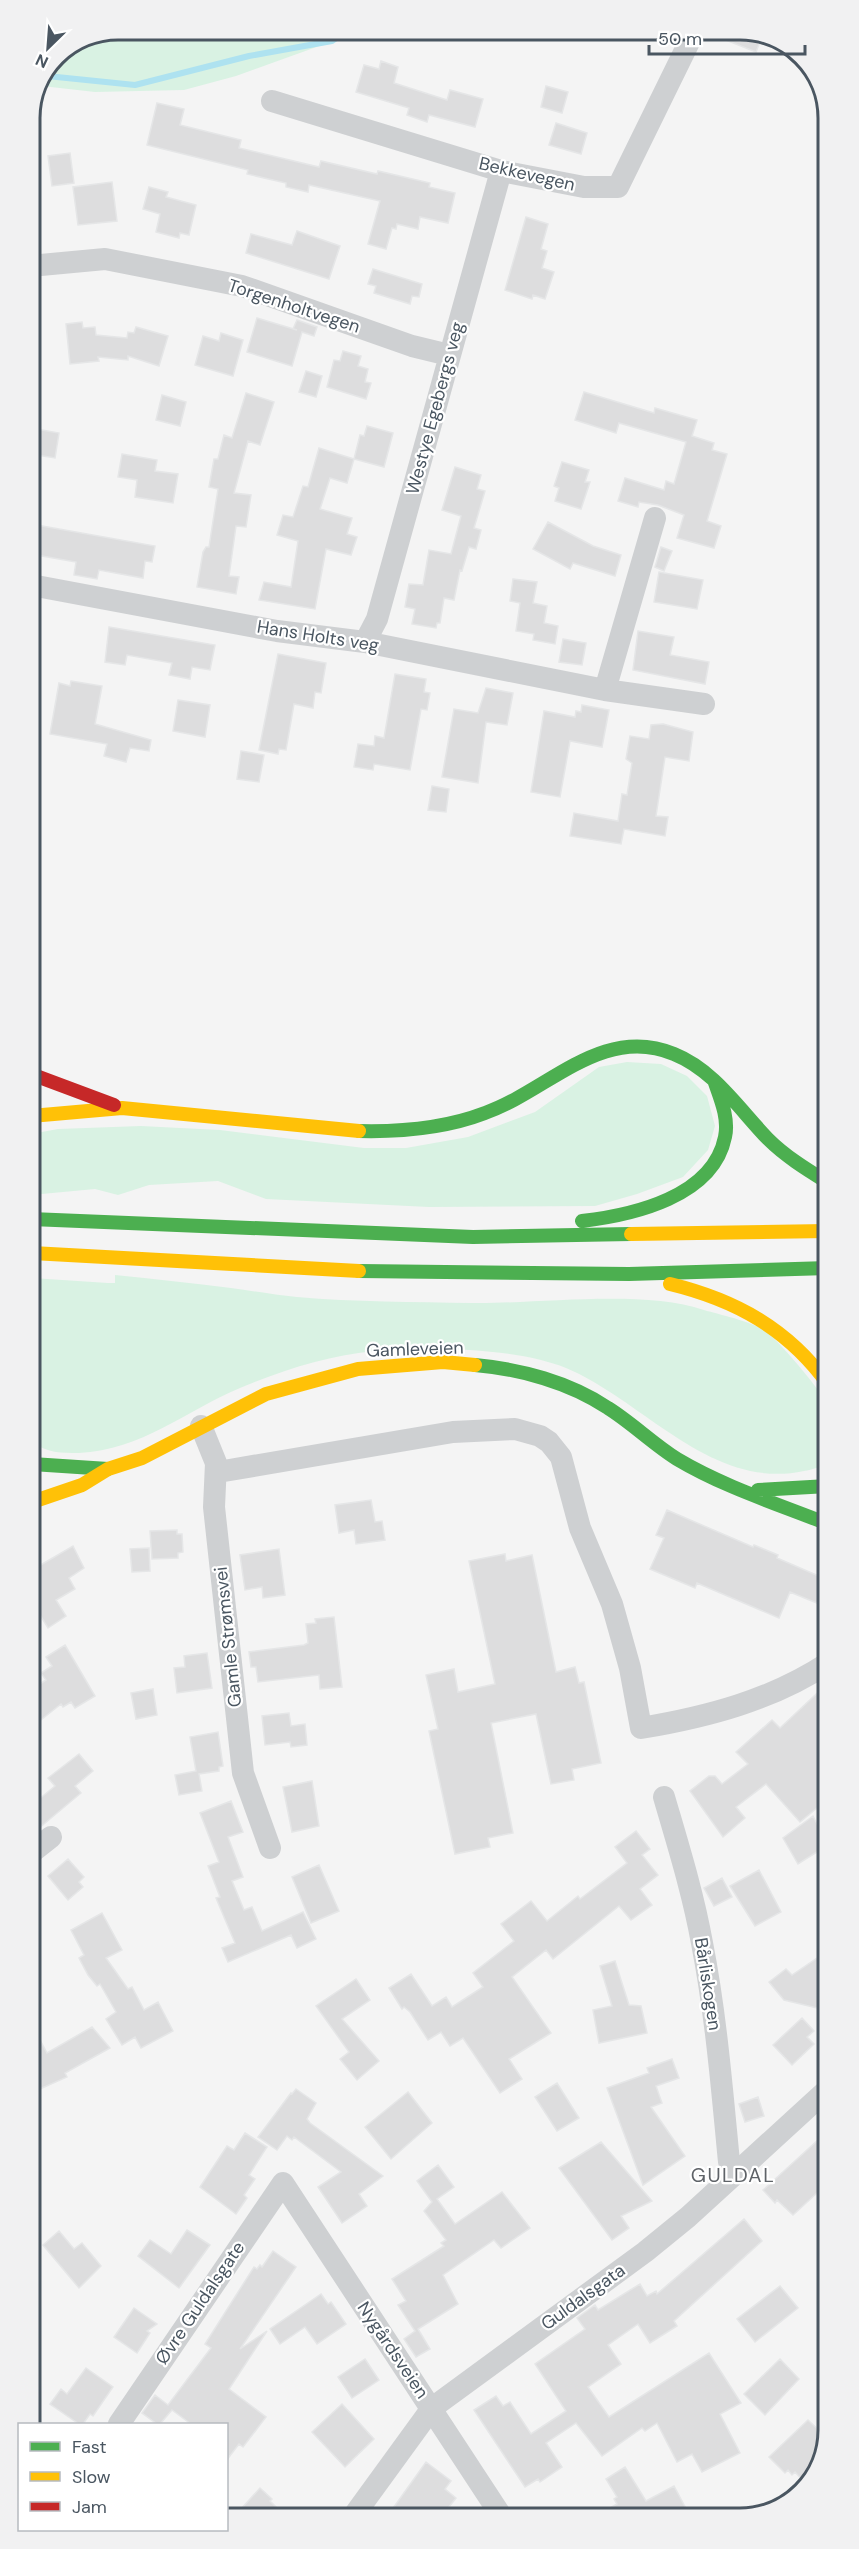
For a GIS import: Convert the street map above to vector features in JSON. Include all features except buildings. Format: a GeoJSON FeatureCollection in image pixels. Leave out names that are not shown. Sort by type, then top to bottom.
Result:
{"type":"FeatureCollection","features":[{"type":"Feature","properties":{"kind":"main road"},"geometry":{"type":"LineString","coordinates":[[40,1115],[121,1108],[340,1130],[418,1129],[486,1113],[526,1095],[581,1058],[596,1052],[625,1046],[654,1048],[680,1056],[694,1064],[741,1107],[769,1141],[804,1169],[818,1177]]}},
{"type":"Feature","properties":{"kind":"main road"},"geometry":{"type":"LineString","coordinates":[[40,1077],[121,1108]]}},
{"type":"Feature","properties":{"kind":"main road"},"geometry":{"type":"LineString","coordinates":[[473,1237],[598,1219],[666,1198],[697,1182],[717,1160],[726,1135],[724,1112],[715,1083]]}},
{"type":"Feature","properties":{"kind":"main road"},"geometry":{"type":"LineString","coordinates":[[40,1219],[473,1237],[818,1231]]}},
{"type":"Feature","properties":{"kind":"main road"},"geometry":{"type":"LineString","coordinates":[[40,1254],[141,1262],[384,1273],[630,1276],[818,1268]]}},
{"type":"Feature","properties":{"kind":"main road"},"geometry":{"type":"LineString","coordinates":[[630,1276],[692,1289],[757,1315],[799,1347],[818,1371]]}},
{"type":"Feature","properties":{"kind":"main road","name":"Gamleveien"},"geometry":{"type":"LineString","coordinates":[[40,1499],[82,1485],[108,1469],[142,1458],[266,1394],[330,1375],[420,1363],[486,1366],[542,1377],[577,1391],[607,1407],[677,1459],[715,1478],[818,1520]]}},
{"type":"Feature","properties":{"kind":"main road","name":"Gamleveien"},"geometry":{"type":"LineString","coordinates":[[40,1465],[108,1469]]}},
{"type":"Feature","properties":{"kind":"main road","name":"Gamleveien"},"geometry":{"type":"LineString","coordinates":[[748,1490],[818,1486]]}},
{"type":"Feature","properties":{"kind":"street","name":"Bekkevegen"},"geometry":{"type":"LineString","coordinates":[[272,101],[501,171],[585,188],[618,187],[689,41]]}},
{"type":"Feature","properties":{"kind":"street","name":"Westye Egebergs veg"},"geometry":{"type":"LineString","coordinates":[[365,642],[377,619],[501,171]]}},
{"type":"Feature","properties":{"kind":"street","name":"Torgenholtvegen"},"geometry":{"type":"LineString","coordinates":[[40,265],[105,259],[242,286],[412,346],[449,355]]}},
{"type":"Feature","properties":{"kind":"street"},"geometry":{"type":"LineString","coordinates":[[605,690],[655,518]]}},
{"type":"Feature","properties":{"kind":"street","name":"Hans Holts veg"},"geometry":{"type":"LineString","coordinates":[[40,587],[278,631],[365,642],[605,690],[704,704]]}},
{"type":"Feature","properties":{"kind":"street","name":"Gamle Strømsvei"},"geometry":{"type":"LineString","coordinates":[[201,1426],[214,1452],[218,1472],[214,1507],[243,1773],[270,1848]]}},
{"type":"Feature","properties":{"kind":"street"},"geometry":{"type":"LineString","coordinates":[[218,1472],[453,1432],[503,1429],[529,1432],[549,1442],[561,1457],[579,1528],[612,1604],[622,1636],[641,1728],[686,1720],[765,1696],[818,1670]]}},
{"type":"Feature","properties":{"kind":"street","name":"Bårliskogen"},"geometry":{"type":"LineString","coordinates":[[664,1797],[689,1881],[702,1943],[712,2004],[729,2162],[737,2173]]}},
{"type":"Feature","properties":{"kind":"street"},"geometry":{"type":"LineString","coordinates":[[40,1846],[51,1837]]}},
{"type":"Feature","properties":{"kind":"street","name":"Guldalsgata"},"geometry":{"type":"LineString","coordinates":[[359,2508],[432,2408],[645,2252],[737,2173],[818,2098]]}},
{"type":"Feature","properties":{"kind":"street","name":"Nygårdsveien"},"geometry":{"type":"LineString","coordinates":[[283,2183],[496,2508]]}},
{"type":"Feature","properties":{"kind":"street","name":"Øvre Guldalsgate"},"geometry":{"type":"LineString","coordinates":[[120,2423],[283,2183]]}},
{"type":"Feature","properties":{"kind":"green space"},"geometry":{"type":"Polygon","coordinates":[[[326,41],[322,45],[236,76],[184,90],[95,92],[47,87],[52,78],[78,78],[78,52],[103,42],[326,41]]]}},
{"type":"Feature","properties":{"kind":"green space"},"geometry":{"type":"Polygon","coordinates":[[[627,1062],[661,1064],[687,1076],[707,1096],[715,1126],[708,1150],[683,1177],[595,1206],[429,1207],[266,1199],[218,1181],[149,1185],[118,1195],[95,1189],[40,1194],[40,1132],[58,1129],[141,1126],[220,1130],[364,1148],[406,1148],[468,1137],[535,1112],[599,1067],[627,1062]]]}},
{"type":"Feature","properties":{"kind":"green space"},"geometry":{"type":"Polygon","coordinates":[[[115,1275],[289,1296],[384,1302],[499,1303],[621,1299],[679,1304],[761,1328],[787,1352],[818,1390],[818,1467],[805,1471],[770,1474],[738,1468],[708,1456],[595,1382],[566,1368],[523,1356],[446,1349],[397,1349],[358,1353],[324,1360],[290,1369],[240,1388],[123,1445],[79,1453],[43,1448],[40,1446],[40,1278],[115,1283],[115,1275]]]}},
{"type":"Feature","properties":{"kind":"waterway"},"geometry":{"type":"LineString","coordinates":[[67,78],[135,85],[249,56],[332,41]]}},
{"type":"Feature","properties":{"kind":"traffic: fast"},"geometry":{"type":"LineString","coordinates":[[359,1131],[423,1128],[470,1118],[508,1103],[576,1064],[599,1054],[623,1047],[648,1047],[674,1054],[701,1070],[725,1091],[775,1145],[818,1176]]}},
{"type":"Feature","properties":{"kind":"traffic: fast"},"geometry":{"type":"LineString","coordinates":[[582,1221],[646,1208],[688,1188],[705,1175],[718,1158],[726,1130],[724,1110],[715,1083]]}},
{"type":"Feature","properties":{"kind":"traffic: fast"},"geometry":{"type":"LineString","coordinates":[[40,1219],[473,1237],[631,1234]]}},
{"type":"Feature","properties":{"kind":"traffic: fast"},"geometry":{"type":"LineString","coordinates":[[359,1271],[629,1274],[818,1268]]}},
{"type":"Feature","properties":{"kind":"traffic: fast"},"geometry":{"type":"LineString","coordinates":[[475,1365],[544,1378],[577,1391],[608,1408],[668,1453],[695,1469],[732,1487],[818,1520]]}},
{"type":"Feature","properties":{"kind":"traffic: fast"},"geometry":{"type":"LineString","coordinates":[[40,1465],[108,1469]]}},
{"type":"Feature","properties":{"kind":"traffic: fast"},"geometry":{"type":"LineString","coordinates":[[758,1490],[818,1487]]}},
{"type":"Feature","properties":{"kind":"traffic: slow"},"geometry":{"type":"LineString","coordinates":[[40,1115],[122,1108],[359,1131]]}},
{"type":"Feature","properties":{"kind":"traffic: slow"},"geometry":{"type":"LineString","coordinates":[[631,1234],[818,1231]]}},
{"type":"Feature","properties":{"kind":"traffic: slow"},"geometry":{"type":"LineString","coordinates":[[40,1253],[359,1271]]}},
{"type":"Feature","properties":{"kind":"traffic: slow"},"geometry":{"type":"LineString","coordinates":[[670,1284],[717,1299],[759,1319],[796,1347],[818,1372]]}},
{"type":"Feature","properties":{"kind":"traffic: slow"},"geometry":{"type":"LineString","coordinates":[[40,1499],[82,1485],[108,1469],[142,1458],[266,1394],[358,1369],[443,1362],[475,1365]]}},
{"type":"Feature","properties":{"kind":"traffic: jam"},"geometry":{"type":"LineString","coordinates":[[40,1077],[114,1105]]}},
{"type":"Feature","properties":{"kind":"district","name":"GULDAL"},"geometry":{"type":"Point","coordinates":[733,2175]}}]}
